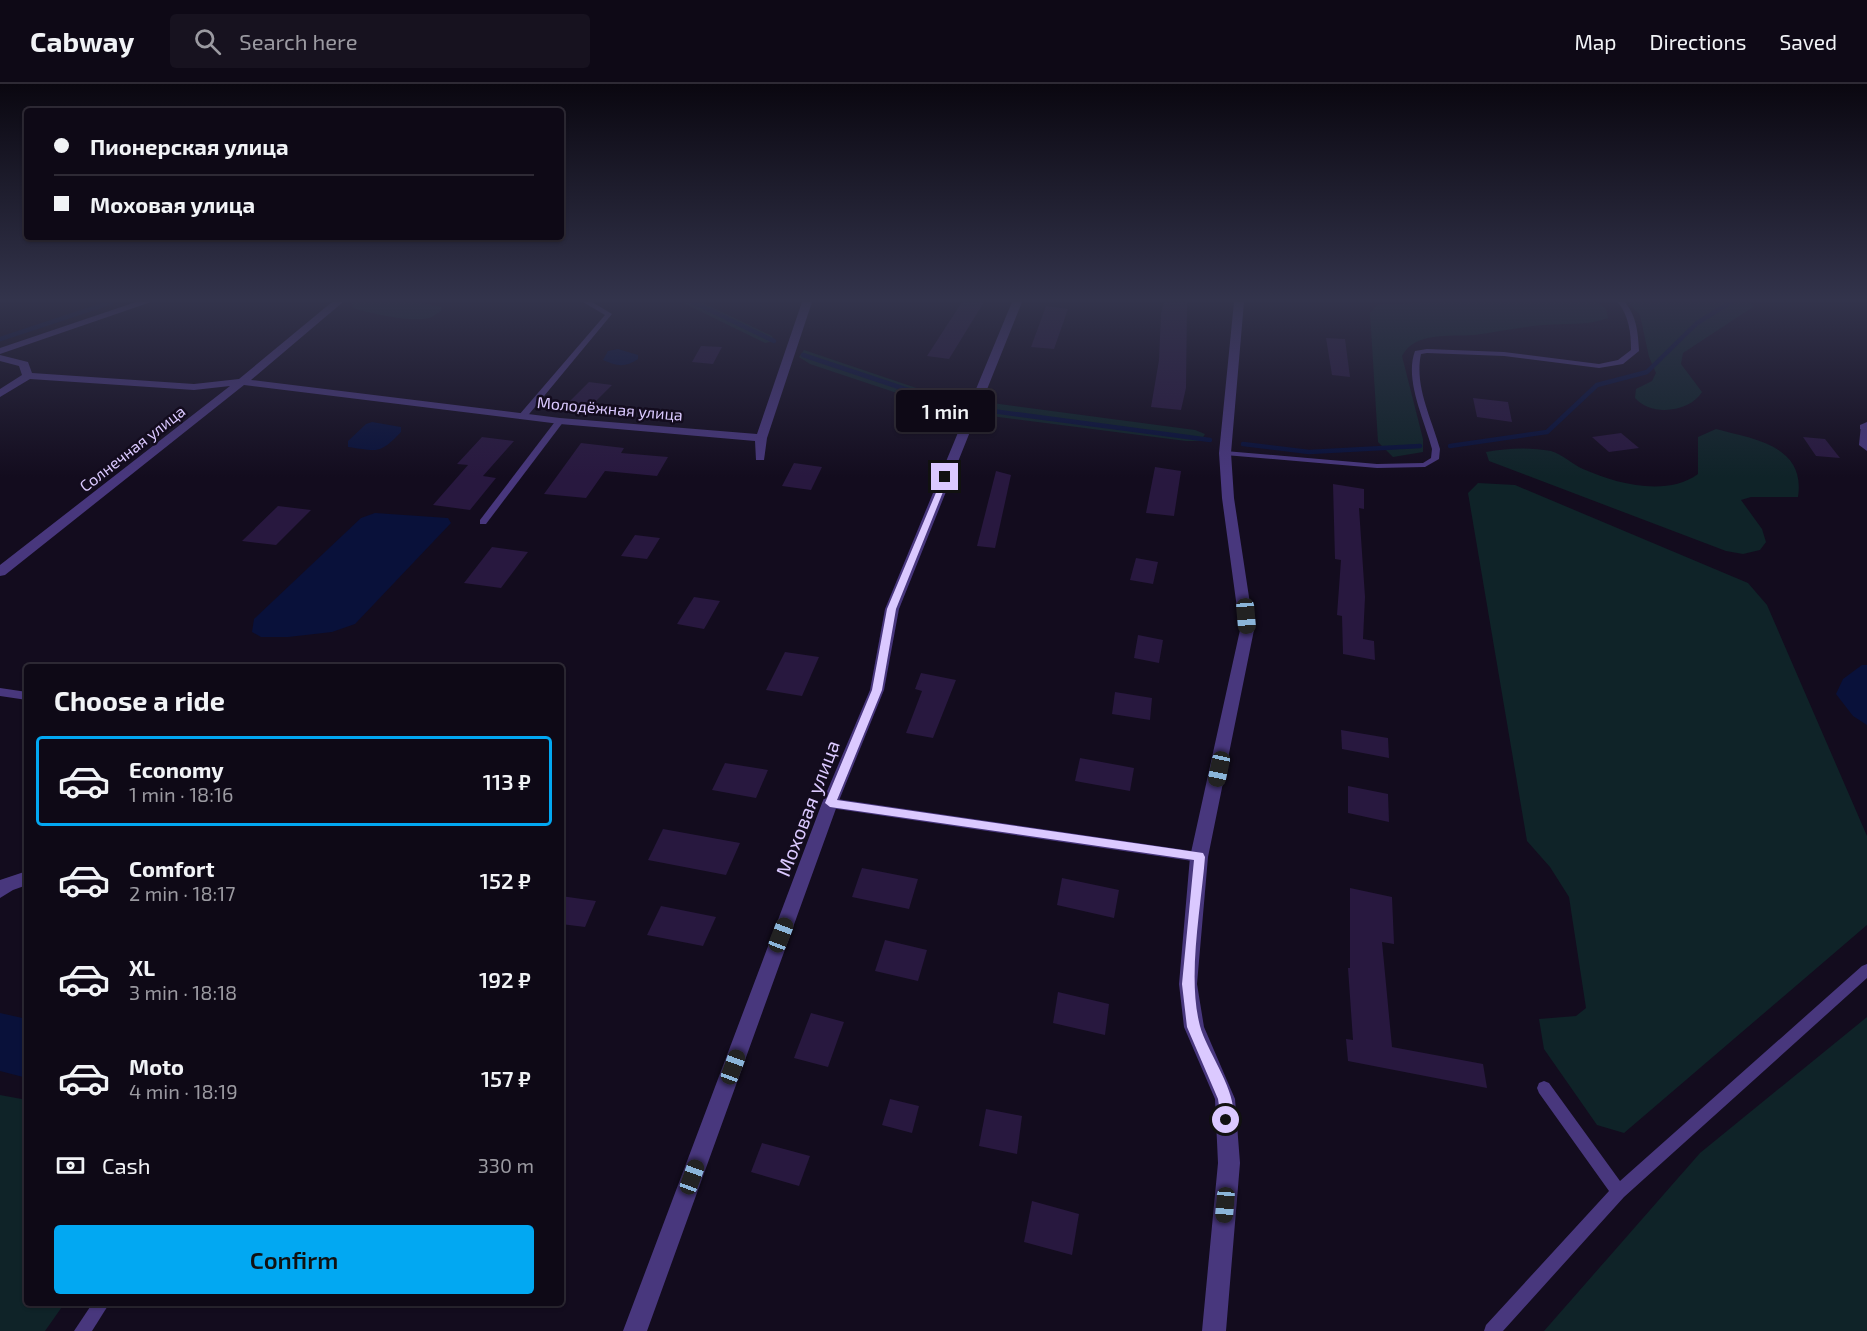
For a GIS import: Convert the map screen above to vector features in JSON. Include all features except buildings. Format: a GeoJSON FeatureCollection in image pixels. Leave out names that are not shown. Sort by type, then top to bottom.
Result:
{"type":"FeatureCollection","features":[{"type":"Feature","properties":{"kind":"street"},"geometry":{"type":"LineString","coordinates":[[0,394],[28,376],[24,364],[9,360]]}},
{"type":"Feature","properties":{"kind":"street","name":"Солнечная улица"},"geometry":{"type":"LineString","coordinates":[[0,572],[268,360]]}},
{"type":"Feature","properties":{"kind":"street"},"geometry":{"type":"LineString","coordinates":[[760,458],[761,438],[787,360]]}},
{"type":"Feature","properties":{"kind":"street","name":"Моховая улица"},"geometry":{"type":"LineString","coordinates":[[635,1331],[830,803],[877,690],[892,609],[993,360]]}},
{"type":"Feature","properties":{"kind":"street"},"geometry":{"type":"LineString","coordinates":[[1214,1331],[1229,1163],[1225,1099],[1194,1027],[1188,984],[1200,857],[1247,630],[1245,603],[1228,508],[1225,453],[1234,360]]}},
{"type":"Feature","properties":{"kind":"street","name":"Молодёжная улица"},"geometry":{"type":"LineString","coordinates":[[28,376],[194,387],[242,382],[522,417],[761,438]]}},
{"type":"Feature","properties":{"kind":"street"},"geometry":{"type":"LineString","coordinates":[[2,885],[24,879]]}},
{"type":"Feature","properties":{"kind":"lane"},"geometry":{"type":"LineString","coordinates":[[522,417],[570,360]]}},
{"type":"Feature","properties":{"kind":"lane"},"geometry":{"type":"LineString","coordinates":[[1225,453],[1377,466],[1425,465],[1435,459],[1436,449],[1417,384],[1416,360]]}},
{"type":"Feature","properties":{"kind":"lane"},"geometry":{"type":"LineString","coordinates":[[1553,360],[1599,366],[1622,360]]}},
{"type":"Feature","properties":{"kind":"lane"},"geometry":{"type":"LineString","coordinates":[[483,522],[560,421]]}},
{"type":"Feature","properties":{"kind":"lane"},"geometry":{"type":"LineString","coordinates":[[1865,426],[1863,445],[1867,449]]}},
{"type":"Feature","properties":{"kind":"lane"},"geometry":{"type":"LineString","coordinates":[[0,692],[24,696]]}},
{"type":"Feature","properties":{"kind":"lane"},"geometry":{"type":"LineString","coordinates":[[830,803],[1200,857]]}},
{"type":"Feature","properties":{"kind":"lane"},"geometry":{"type":"LineString","coordinates":[[1492,1331],[1619,1192],[1867,970]]}},
{"type":"Feature","properties":{"kind":"lane"},"geometry":{"type":"LineString","coordinates":[[1544,1088],[1619,1192]]}},
{"type":"Feature","properties":{"kind":"lane"},"geometry":{"type":"LineString","coordinates":[[82,1331],[100,1306]]}},
{"type":"Feature","properties":{"kind":"green space"},"geometry":{"type":"Polygon","coordinates":[[[804,360],[834,360],[946,398],[956,404],[953,407],[930,404],[804,360]]]}},
{"type":"Feature","properties":{"kind":"green space"},"geometry":{"type":"Polygon","coordinates":[[[1373,360],[1403,360],[1423,439],[1423,452],[1393,457],[1378,442],[1373,360]]]}},
{"type":"Feature","properties":{"kind":"green space"},"geometry":{"type":"Polygon","coordinates":[[[1650,360],[1682,360],[1681,364],[1702,392],[1696,399],[1680,408],[1660,410],[1651,408],[1635,398],[1636,389],[1652,381],[1656,373],[1650,360]]]}},
{"type":"Feature","properties":{"kind":"green space"},"geometry":{"type":"Polygon","coordinates":[[[992,403],[1195,430],[1205,434],[1201,441],[1186,441],[990,416],[984,413],[982,408],[992,403]]]}},
{"type":"Feature","properties":{"kind":"green space"},"geometry":{"type":"Polygon","coordinates":[[[1716,429],[1774,447],[1794,466],[1798,480],[1798,497],[1751,497],[1741,500],[1762,529],[1766,542],[1760,550],[1743,554],[1726,551],[1489,461],[1486,452],[1518,449],[1551,451],[1583,469],[1611,479],[1641,486],[1671,485],[1698,474],[1698,437],[1716,429]]]}},
{"type":"Feature","properties":{"kind":"green space"},"geometry":{"type":"Polygon","coordinates":[[[1478,483],[1515,485],[1748,583],[1767,605],[1867,836],[1867,925],[1624,1133],[1597,1125],[1544,1049],[1539,1019],[1576,1016],[1586,1008],[1569,897],[1550,867],[1527,841],[1468,493],[1478,483]]]}},
{"type":"Feature","properties":{"kind":"green space"},"geometry":{"type":"Polygon","coordinates":[[[1867,1017],[1867,1331],[1544,1331],[1700,1153],[1867,1017]]]}},
{"type":"Feature","properties":{"kind":"green space"},"geometry":{"type":"Polygon","coordinates":[[[0,1095],[24,1099],[24,1306],[63,1306],[45,1331],[0,1331],[0,1095]]]}},
{"type":"Feature","properties":{"kind":"shaded area"},"geometry":{"type":"Polygon","coordinates":[[[603,360],[636,360],[629,364],[612,364],[603,360]]]}},
{"type":"Feature","properties":{"kind":"shaded area"},"geometry":{"type":"Polygon","coordinates":[[[372,422],[401,427],[401,432],[388,445],[378,450],[348,447],[348,441],[366,424],[372,422]]]}},
{"type":"Feature","properties":{"kind":"shaded area"},"geometry":{"type":"Polygon","coordinates":[[[375,513],[448,518],[451,523],[355,624],[332,632],[288,637],[261,637],[252,632],[254,619],[361,518],[375,513]]]}},
{"type":"Feature","properties":{"kind":"shaded area"},"geometry":{"type":"Polygon","coordinates":[[[1862,665],[1867,665],[1867,725],[1853,716],[1836,694],[1843,679],[1862,665]]]}},
{"type":"Feature","properties":{"kind":"shaded area"},"geometry":{"type":"Polygon","coordinates":[[[0,1013],[24,1018],[24,1077],[0,1071],[0,1013]]]}},
{"type":"Feature","properties":{"kind":"waterway"},"geometry":{"type":"LineString","coordinates":[[819,360],[959,407]]}},
{"type":"Feature","properties":{"kind":"waterway"},"geometry":{"type":"LineString","coordinates":[[1450,446],[1547,432],[1597,385],[1647,372],[1659,360]]}},
{"type":"Feature","properties":{"kind":"waterway"},"geometry":{"type":"LineString","coordinates":[[985,410],[1210,440]]}},
{"type":"Feature","properties":{"kind":"waterway"},"geometry":{"type":"LineString","coordinates":[[1243,444],[1309,452],[1420,446]]}},
{"type":"Feature","properties":{"kind":"route"},"geometry":{"type":"LineString","coordinates":[[945,477],[892,609],[877,690],[830,803],[1200,857],[1188,984],[1194,1027],[1225,1099],[1226,1120]]}}]}
